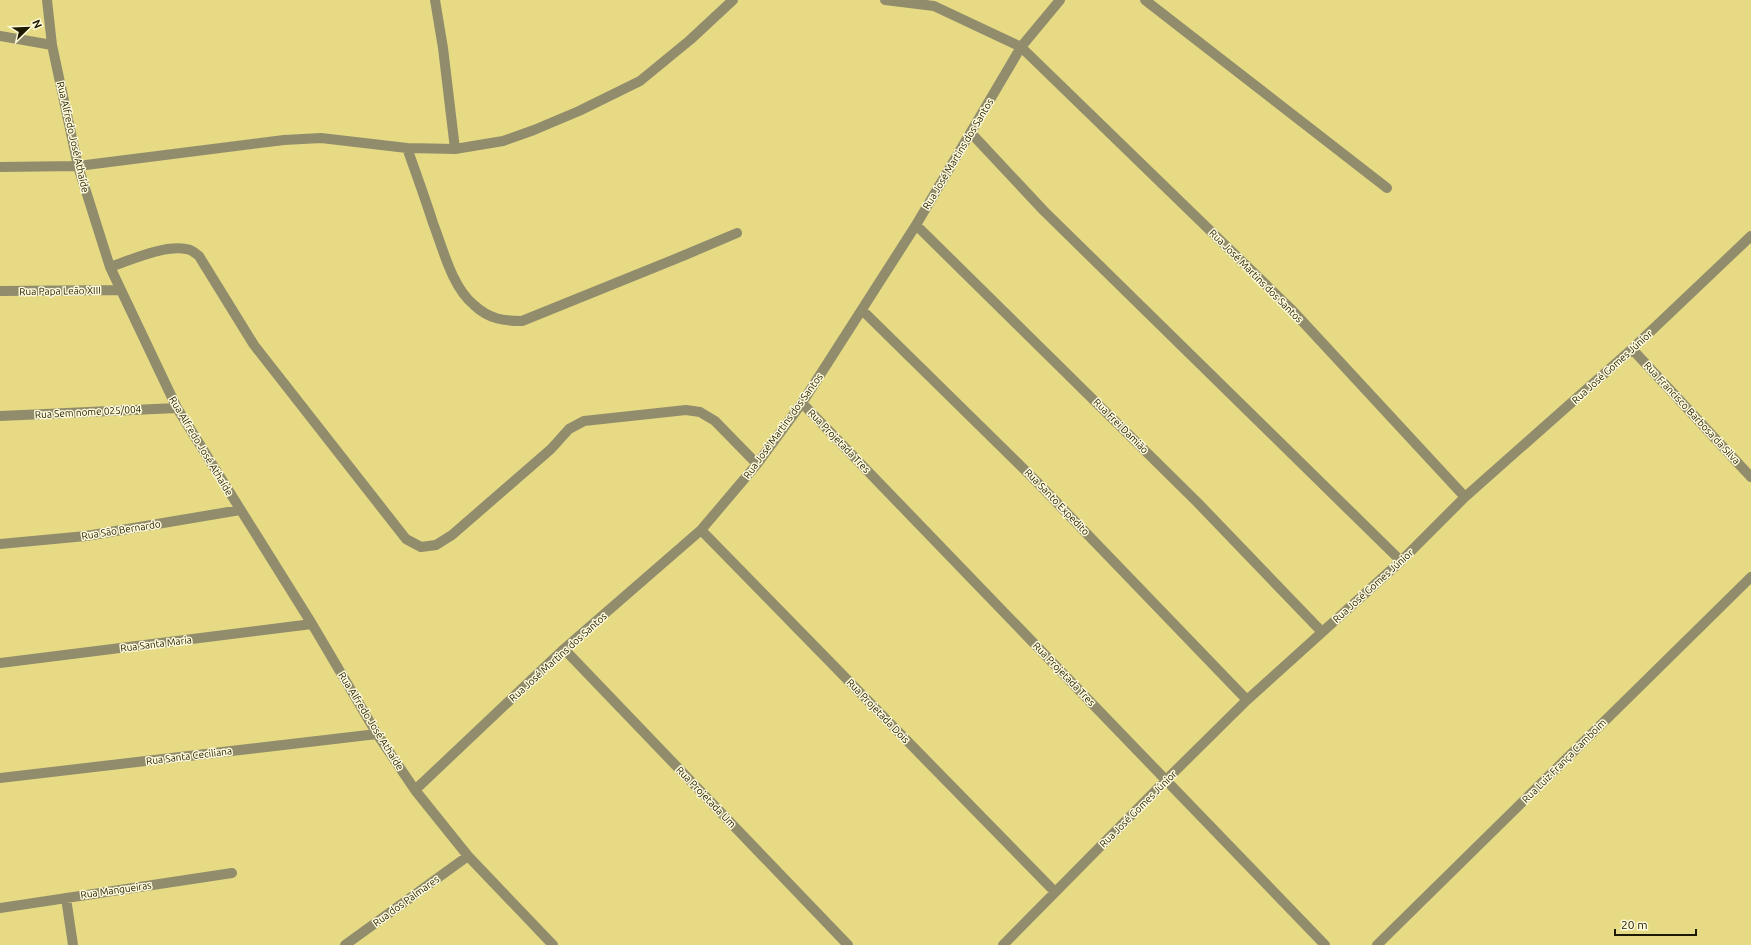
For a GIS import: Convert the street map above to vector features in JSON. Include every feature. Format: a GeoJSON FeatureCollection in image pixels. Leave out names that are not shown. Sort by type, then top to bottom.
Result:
{"type":"FeatureCollection","features":[{"type":"Feature","properties":{"kind":"street","name":"Rua Alfredo José Athaíde"},"geometry":{"type":"LineString","coordinates":[[47,0],[52,45],[78,166],[110,267],[177,408],[312,624],[377,734],[415,790],[468,856],[553,945]]}},
{"type":"Feature","properties":{"kind":"street"},"geometry":{"type":"LineString","coordinates":[[435,0],[443,48],[455,148]]}},
{"type":"Feature","properties":{"kind":"street"},"geometry":{"type":"LineString","coordinates":[[0,167],[78,166],[284,140],[321,138],[407,148],[455,148],[503,140],[534,130],[580,111],[640,81],[690,40],[733,0]]}},
{"type":"Feature","properties":{"kind":"street"},"geometry":{"type":"LineString","coordinates":[[885,0],[934,6],[1021,47]]}},
{"type":"Feature","properties":{"kind":"street","name":"Rua José Martins dos Santos"},"geometry":{"type":"LineString","coordinates":[[415,790],[564,649],[701,530],[758,464],[802,403],[916,225],[1021,47],[1060,0]]}},
{"type":"Feature","properties":{"kind":"street"},"geometry":{"type":"LineString","coordinates":[[1145,0],[1387,188]]}},
{"type":"Feature","properties":{"kind":"street"},"geometry":{"type":"LineString","coordinates":[[0,36],[52,45]]}},
{"type":"Feature","properties":{"kind":"street","name":"Rua José Martins dos Santos"},"geometry":{"type":"LineString","coordinates":[[1021,47],[1291,309],[1465,497]]}},
{"type":"Feature","properties":{"kind":"street"},"geometry":{"type":"LineString","coordinates":[[971,133],[1050,216],[1401,561]]}},
{"type":"Feature","properties":{"kind":"street"},"geometry":{"type":"LineString","coordinates":[[407,148],[446,260],[460,289],[473,305],[488,315],[502,321],[522,321],[685,255],[737,232]]}},
{"type":"Feature","properties":{"kind":"street","name":"Rua Frei Damião"},"geometry":{"type":"LineString","coordinates":[[916,225],[1101,405],[1202,507],[1322,632]]}},
{"type":"Feature","properties":{"kind":"street","name":"Rua José Gomes Júnior"},"geometry":{"type":"LineString","coordinates":[[1003,945],[1247,700],[1401,561],[1465,497],[1632,350],[1751,236]]}},
{"type":"Feature","properties":{"kind":"street"},"geometry":{"type":"LineString","coordinates":[[110,267],[158,251],[175,248],[187,249],[199,256],[254,345],[406,539],[421,546],[436,545],[452,535],[551,449],[569,429],[584,421],[686,410],[700,412],[714,421],[758,464]]}},
{"type":"Feature","properties":{"kind":"street","name":"Rua Papa Leão XIII"},"geometry":{"type":"LineString","coordinates":[[0,291],[120,290]]}},
{"type":"Feature","properties":{"kind":"street","name":"Rua Santo Expedito"},"geometry":{"type":"LineString","coordinates":[[862,310],[1037,482],[1247,700]]}},
{"type":"Feature","properties":{"kind":"street","name":"Rua Francisco Barbosa da Silva"},"geometry":{"type":"LineString","coordinates":[[1632,350],[1751,477]]}},
{"type":"Feature","properties":{"kind":"street","name":"Rua Projetada Tres"},"geometry":{"type":"LineString","coordinates":[[802,403],[1325,945]]}},
{"type":"Feature","properties":{"kind":"street","name":"Rua Sem nome 025/004"},"geometry":{"type":"LineString","coordinates":[[0,416],[177,408]]}},
{"type":"Feature","properties":{"kind":"street","name":"Rua São Bernardo"},"geometry":{"type":"LineString","coordinates":[[0,544],[86,536],[240,510]]}},
{"type":"Feature","properties":{"kind":"street","name":"Rua Projetada Dois"},"geometry":{"type":"LineString","coordinates":[[701,530],[1055,892]]}},
{"type":"Feature","properties":{"kind":"street","name":"Rua Luiz França Camboim"},"geometry":{"type":"LineString","coordinates":[[1377,945],[1751,576]]}},
{"type":"Feature","properties":{"kind":"street","name":"Rua Santa Maria"},"geometry":{"type":"LineString","coordinates":[[0,664],[312,624]]}},
{"type":"Feature","properties":{"kind":"street","name":"Rua Projetada Um"},"geometry":{"type":"LineString","coordinates":[[564,649],[848,945]]}},
{"type":"Feature","properties":{"kind":"street","name":"Rua Santa Ceciliana"},"geometry":{"type":"LineString","coordinates":[[0,778],[377,734]]}},
{"type":"Feature","properties":{"kind":"street","name":"Rua dos Palmares"},"geometry":{"type":"LineString","coordinates":[[345,945],[468,856]]}},
{"type":"Feature","properties":{"kind":"street","name":"Rua Mangueiras"},"geometry":{"type":"LineString","coordinates":[[0,908],[232,873]]}},
{"type":"Feature","properties":{"kind":"street"},"geometry":{"type":"LineString","coordinates":[[66,898],[73,945]]}}]}
